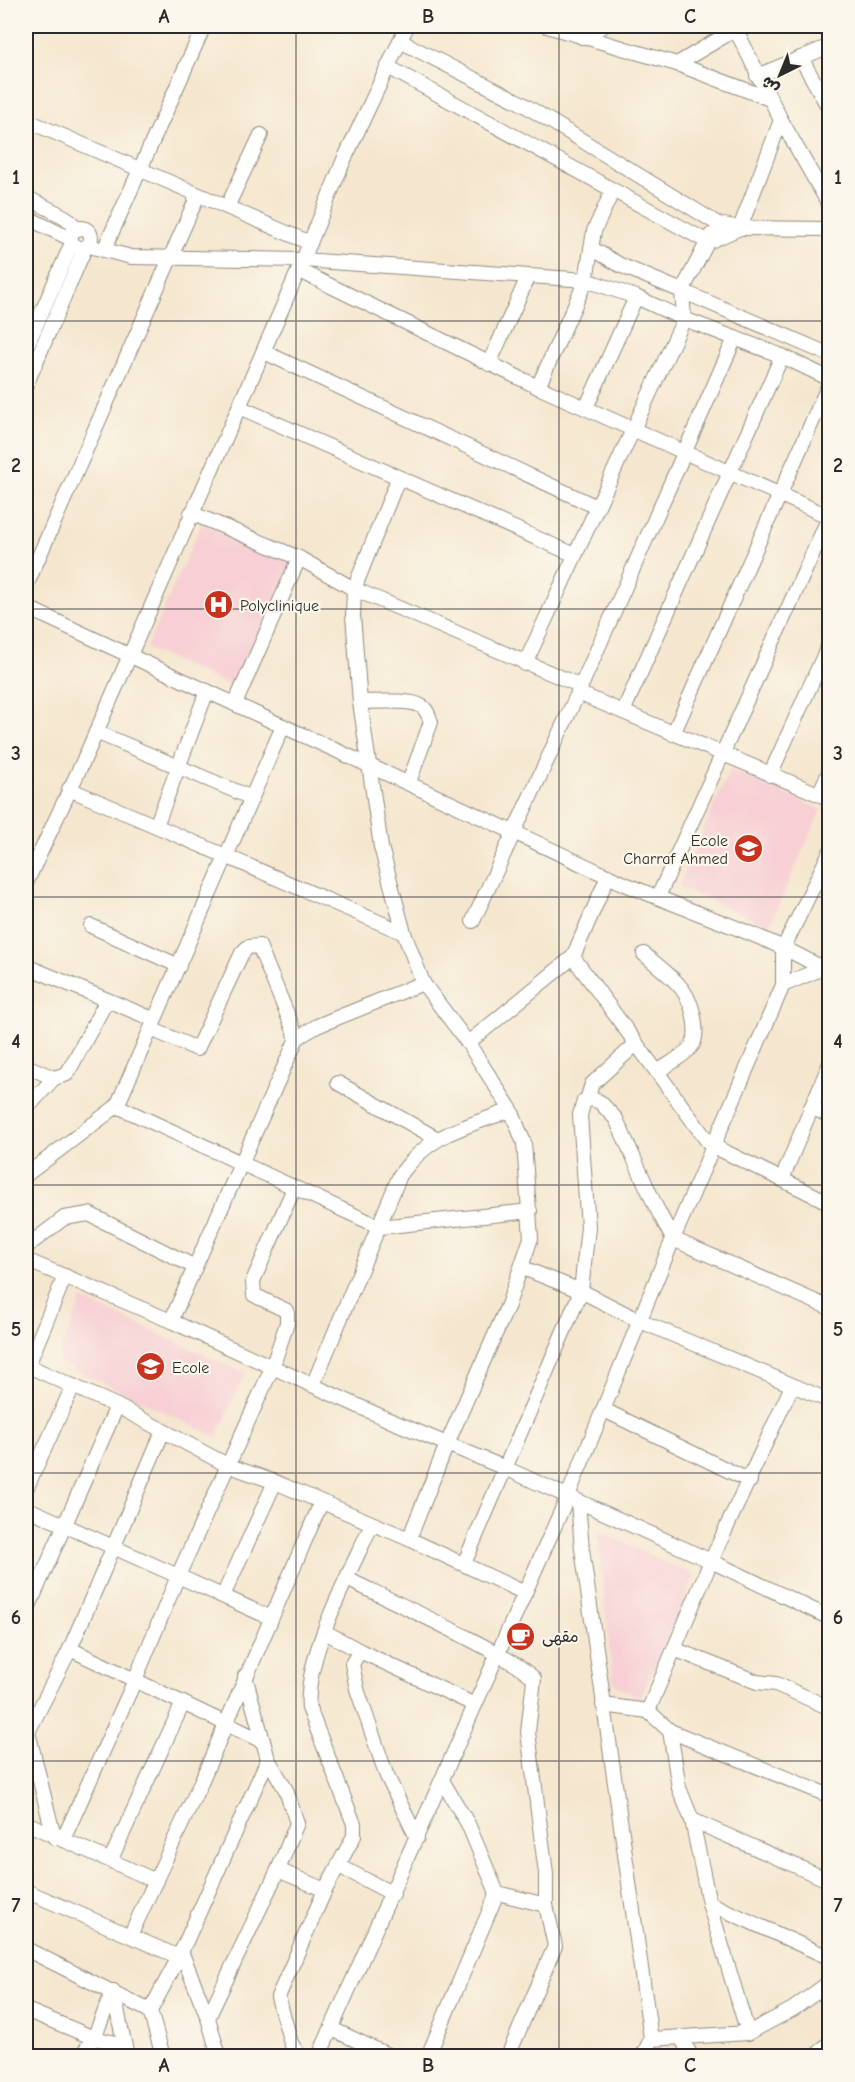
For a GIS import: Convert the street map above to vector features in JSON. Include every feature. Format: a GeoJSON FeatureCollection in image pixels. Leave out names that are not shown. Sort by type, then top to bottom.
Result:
{"type":"FeatureCollection","features":[{"type":"Feature","properties":{"kind":"street"},"geometry":{"type":"LineString","coordinates":[[104,250],[204,26]]}},
{"type":"Feature","properties":{"kind":"street"},"geometry":{"type":"LineString","coordinates":[[26,883],[96,732],[128,655],[264,352],[343,162],[407,26]]}},
{"type":"Feature","properties":{"kind":"street"},"geometry":{"type":"LineString","coordinates":[[548,26],[677,64],[770,99]]}},
{"type":"Feature","properties":{"kind":"street"},"geometry":{"type":"LineString","coordinates":[[582,37],[603,26]]}},
{"type":"Feature","properties":{"kind":"street"},"geometry":{"type":"LineString","coordinates":[[677,64],[738,27],[758,76],[830,206]]}},
{"type":"Feature","properties":{"kind":"street"},"geometry":{"type":"LineString","coordinates":[[400,41],[521,103],[718,224],[740,228],[830,228]]}},
{"type":"Feature","properties":{"kind":"street"},"geometry":{"type":"LineString","coordinates":[[758,76],[827,47],[830,52]]}},
{"type":"Feature","properties":{"kind":"street"},"geometry":{"type":"LineString","coordinates":[[801,58],[830,110]]}},
{"type":"Feature","properties":{"kind":"street"},"geometry":{"type":"LineString","coordinates":[[388,67],[708,243]]}},
{"type":"Feature","properties":{"kind":"street"},"geometry":{"type":"LineString","coordinates":[[26,120],[310,243]]}},
{"type":"Feature","properties":{"kind":"street"},"geometry":{"type":"LineString","coordinates":[[708,243],[740,228],[781,120]]}},
{"type":"Feature","properties":{"kind":"street"},"geometry":{"type":"LineString","coordinates":[[227,207],[261,135]]}},
{"type":"Feature","properties":{"kind":"street"},"geometry":{"type":"LineString","coordinates":[[538,387],[586,280],[594,231],[612,192]]}},
{"type":"Feature","properties":{"kind":"street"},"geometry":{"type":"LineString","coordinates":[[26,586],[198,195]]}},
{"type":"Feature","properties":{"kind":"street"},"geometry":{"type":"LineString","coordinates":[[26,197],[64,217],[79,241]]}},
{"type":"Feature","properties":{"kind":"street"},"geometry":{"type":"LineString","coordinates":[[26,217],[79,241],[131,257],[586,280],[636,297],[684,319],[782,356],[830,380],[673,734]]}},
{"type":"Feature","properties":{"kind":"street"},"geometry":{"type":"LineString","coordinates":[[525,664],[684,319],[682,291],[718,224]]}},
{"type":"Feature","properties":{"kind":"street"},"geometry":{"type":"LineString","coordinates":[[26,348],[79,241]]}},
{"type":"Feature","properties":{"kind":"street"},"geometry":{"type":"LineString","coordinates":[[26,385],[79,241]]}},
{"type":"Feature","properties":{"kind":"street"},"geometry":{"type":"LineString","coordinates":[[591,248],[620,265],[830,354]]}},
{"type":"Feature","properties":{"kind":"street"},"geometry":{"type":"LineString","coordinates":[[301,266],[489,364],[829,516],[658,897]]}},
{"type":"Feature","properties":{"kind":"street"},"geometry":{"type":"LineString","coordinates":[[489,364],[528,277]]}},
{"type":"Feature","properties":{"kind":"street"},"geometry":{"type":"LineString","coordinates":[[586,408],[636,297]]}},
{"type":"Feature","properties":{"kind":"street"},"geometry":{"type":"LineString","coordinates":[[473,921],[580,690],[735,338]]}},
{"type":"Feature","properties":{"kind":"street"},"geometry":{"type":"LineString","coordinates":[[264,352],[597,507]]}},
{"type":"Feature","properties":{"kind":"street"},"geometry":{"type":"LineString","coordinates":[[623,712],[732,474],[782,356]]}},
{"type":"Feature","properties":{"kind":"street"},"geometry":{"type":"LineString","coordinates":[[239,407],[575,555]]}},
{"type":"Feature","properties":{"kind":"street"},"geometry":{"type":"LineString","coordinates":[[398,479],[354,589],[352,616],[360,702],[381,848],[404,933],[423,983],[468,1042],[511,1110],[524,1143],[531,1238],[523,1268],[447,1444],[409,1539]]}},
{"type":"Feature","properties":{"kind":"street"},"geometry":{"type":"LineString","coordinates":[[191,513],[299,558],[354,589],[525,664],[623,712],[770,775],[824,796],[830,770]]}},
{"type":"Feature","properties":{"kind":"street"},"geometry":{"type":"LineString","coordinates":[[235,704],[299,558]]}},
{"type":"Feature","properties":{"kind":"street"},"geometry":{"type":"LineString","coordinates":[[26,607],[409,782],[608,876],[783,949],[826,971]]}},
{"type":"Feature","properties":{"kind":"street"},"geometry":{"type":"LineString","coordinates":[[770,775],[830,642]]}},
{"type":"Feature","properties":{"kind":"street"},"geometry":{"type":"LineString","coordinates":[[156,826],[207,691]]}},
{"type":"Feature","properties":{"kind":"street"},"geometry":{"type":"LineString","coordinates":[[360,702],[411,703],[421,705],[427,712],[431,722],[409,782]]}},
{"type":"Feature","properties":{"kind":"street"},"geometry":{"type":"LineString","coordinates":[[26,1175],[117,1106],[283,726]]}},
{"type":"Feature","properties":{"kind":"street"},"geometry":{"type":"LineString","coordinates":[[96,732],[179,765],[252,798]]}},
{"type":"Feature","properties":{"kind":"street"},"geometry":{"type":"LineString","coordinates":[[69,789],[404,933]]}},
{"type":"Feature","properties":{"kind":"street"},"geometry":{"type":"LineString","coordinates":[[320,2056],[525,1593],[572,1500],[604,1410],[673,1239],[783,985],[783,949],[830,852]]}},
{"type":"Feature","properties":{"kind":"street"},"geometry":{"type":"LineString","coordinates":[[468,1042],[573,957],[608,876]]}},
{"type":"Feature","properties":{"kind":"street"},"geometry":{"type":"LineString","coordinates":[[90,926],[179,966]]}},
{"type":"Feature","properties":{"kind":"street"},"geometry":{"type":"LineString","coordinates":[[26,966],[106,1000],[197,1049],[243,953],[248,946],[259,946],[297,1038]]}},
{"type":"Feature","properties":{"kind":"street"},"geometry":{"type":"LineString","coordinates":[[644,954],[680,986],[691,1000],[696,1026],[695,1038],[691,1047],[657,1072]]}},
{"type":"Feature","properties":{"kind":"street"},"geometry":{"type":"LineString","coordinates":[[826,971],[830,955]]}},
{"type":"Feature","properties":{"kind":"street"},"geometry":{"type":"LineString","coordinates":[[573,957],[635,1045],[714,1148],[830,1203]]}},
{"type":"Feature","properties":{"kind":"street"},"geometry":{"type":"LineString","coordinates":[[783,985],[826,971]]}},
{"type":"Feature","properties":{"kind":"street"},"geometry":{"type":"LineString","coordinates":[[171,1321],[297,1038],[317,1026],[423,983]]}},
{"type":"Feature","properties":{"kind":"street"},"geometry":{"type":"LineString","coordinates":[[26,1109],[54,1078],[67,1074],[71,1069],[106,1000]]}},
{"type":"Feature","properties":{"kind":"street"},"geometry":{"type":"LineString","coordinates":[[464,1564],[581,1291],[588,1227],[581,1105],[587,1100],[592,1084],[635,1045]]}},
{"type":"Feature","properties":{"kind":"street"},"geometry":{"type":"LineString","coordinates":[[782,1179],[830,1063]]}},
{"type":"Feature","properties":{"kind":"street"},"geometry":{"type":"LineString","coordinates":[[26,1066],[54,1078]]}},
{"type":"Feature","properties":{"kind":"street"},"geometry":{"type":"LineString","coordinates":[[338,1083],[436,1138]]}},
{"type":"Feature","properties":{"kind":"street"},"geometry":{"type":"LineString","coordinates":[[587,1100],[600,1102],[616,1119],[673,1239],[830,1308]]}},
{"type":"Feature","properties":{"kind":"street"},"geometry":{"type":"LineString","coordinates":[[117,1106],[242,1161],[294,1188],[381,1227],[530,1211]]}},
{"type":"Feature","properties":{"kind":"street"},"geometry":{"type":"LineString","coordinates":[[811,1107],[830,1116]]}},
{"type":"Feature","properties":{"kind":"street"},"geometry":{"type":"LineString","coordinates":[[314,1385],[381,1227],[400,1175],[420,1150],[436,1138],[511,1110]]}},
{"type":"Feature","properties":{"kind":"street"},"geometry":{"type":"LineString","coordinates":[[61,1836],[135,1680],[178,1576],[272,1368],[287,1323],[287,1311],[254,1295],[253,1281],[294,1188]]}},
{"type":"Feature","properties":{"kind":"street"},"geometry":{"type":"LineString","coordinates":[[26,1246],[64,1218],[89,1214],[195,1267]]}},
{"type":"Feature","properties":{"kind":"street"},"geometry":{"type":"LineString","coordinates":[[26,1260],[171,1321],[272,1368],[505,1468],[711,1561],[830,1618]]}},
{"type":"Feature","properties":{"kind":"street"},"geometry":{"type":"LineString","coordinates":[[523,1268],[581,1291],[640,1321],[830,1401]]}},
{"type":"Feature","properties":{"kind":"street"},"geometry":{"type":"LineString","coordinates":[[65,1276],[26,1367],[117,1406],[227,1465],[275,1482],[409,1539],[525,1593]]}},
{"type":"Feature","properties":{"kind":"street"},"geometry":{"type":"LineString","coordinates":[[26,1489],[73,1386]]}},
{"type":"Feature","properties":{"kind":"street"},"geometry":{"type":"LineString","coordinates":[[648,1711],[711,1561],[792,1386]]}},
{"type":"Feature","properties":{"kind":"street"},"geometry":{"type":"LineString","coordinates":[[26,1613],[117,1406]]}},
{"type":"Feature","properties":{"kind":"street"},"geometry":{"type":"LineString","coordinates":[[604,1410],[750,1481]]}},
{"type":"Feature","properties":{"kind":"street"},"geometry":{"type":"LineString","coordinates":[[61,1836],[27,1730],[70,1649],[163,1431]]}},
{"type":"Feature","properties":{"kind":"street"},"geometry":{"type":"LineString","coordinates":[[223,1596],[275,1482]]}},
{"type":"Feature","properties":{"kind":"street"},"geometry":{"type":"LineString","coordinates":[[572,1500],[651,2039],[643,2056]]}},
{"type":"Feature","properties":{"kind":"street"},"geometry":{"type":"LineString","coordinates":[[131,1934],[226,1725],[245,1676],[321,1503]]}},
{"type":"Feature","properties":{"kind":"street"},"geometry":{"type":"LineString","coordinates":[[26,1508],[271,1618]]}},
{"type":"Feature","properties":{"kind":"street"},"geometry":{"type":"LineString","coordinates":[[299,2056],[291,2043],[278,1997],[325,1890],[354,1836],[354,1824],[309,1708],[307,1691],[314,1657],[372,1524]]}},
{"type":"Feature","properties":{"kind":"street"},"geometry":{"type":"LineString","coordinates":[[347,1579],[498,1655],[528,1672],[534,1679],[528,1732],[546,1874],[546,1905],[555,1946],[508,2056]]}},
{"type":"Feature","properties":{"kind":"street"},"geometry":{"type":"LineString","coordinates":[[325,1632],[360,1651],[475,1704]]}},
{"type":"Feature","properties":{"kind":"street"},"geometry":{"type":"LineString","coordinates":[[70,1649],[262,1741]]}},
{"type":"Feature","properties":{"kind":"street"},"geometry":{"type":"LineString","coordinates":[[674,1649],[757,1682],[776,1684],[830,1708]]}},
{"type":"Feature","properties":{"kind":"street"},"geometry":{"type":"LineString","coordinates":[[360,1651],[352,1664],[357,1689],[397,1800],[417,1838]]}},
{"type":"Feature","properties":{"kind":"street"},"geometry":{"type":"LineString","coordinates":[[208,2018],[278,1870],[297,1823],[286,1790],[268,1759],[245,1676]]}},
{"type":"Feature","properties":{"kind":"street"},"geometry":{"type":"LineString","coordinates":[[111,1859],[183,1703]]}},
{"type":"Feature","properties":{"kind":"street"},"geometry":{"type":"LineString","coordinates":[[603,1705],[648,1711],[670,1731],[830,1796]]}},
{"type":"Feature","properties":{"kind":"street"},"geometry":{"type":"LineString","coordinates":[[670,1731],[679,1788],[692,1820],[708,1903],[748,2033]]}},
{"type":"Feature","properties":{"kind":"street"},"geometry":{"type":"LineString","coordinates":[[163,2056],[150,2011],[180,1954],[268,1759]]}},
{"type":"Feature","properties":{"kind":"street"},"geometry":{"type":"LineString","coordinates":[[428,2056],[497,1893],[468,1824],[443,1782]]}},
{"type":"Feature","properties":{"kind":"street"},"geometry":{"type":"LineString","coordinates":[[692,1820],[830,1881]]}},
{"type":"Feature","properties":{"kind":"street"},"geometry":{"type":"LineString","coordinates":[[26,1823],[61,1836],[156,1881]]}},
{"type":"Feature","properties":{"kind":"street"},"geometry":{"type":"LineString","coordinates":[[339,1866],[393,1894]]}},
{"type":"Feature","properties":{"kind":"street"},"geometry":{"type":"LineString","coordinates":[[278,1870],[325,1890]]}},
{"type":"Feature","properties":{"kind":"street"},"geometry":{"type":"LineString","coordinates":[[26,1891],[180,1954],[208,2018],[219,2056]]}},
{"type":"Feature","properties":{"kind":"street"},"geometry":{"type":"LineString","coordinates":[[497,1893],[546,1905]]}},
{"type":"Feature","properties":{"kind":"street"},"geometry":{"type":"LineString","coordinates":[[708,1903],[830,1958]]}},
{"type":"Feature","properties":{"kind":"street"},"geometry":{"type":"LineString","coordinates":[[26,1949],[150,2011]]}},
{"type":"Feature","properties":{"kind":"street"},"geometry":{"type":"LineString","coordinates":[[651,2039],[748,2033],[793,2009],[830,1982]]}},
{"type":"Feature","properties":{"kind":"street"},"geometry":{"type":"LineString","coordinates":[[81,2056],[94,2038],[113,1991]]}},
{"type":"Feature","properties":{"kind":"street"},"geometry":{"type":"LineString","coordinates":[[113,1991],[126,2051]]}},
{"type":"Feature","properties":{"kind":"street"},"geometry":{"type":"LineString","coordinates":[[26,2010],[126,2051]]}},
{"type":"Feature","properties":{"kind":"street"},"geometry":{"type":"LineString","coordinates":[[332,2029],[390,2056]]}},
{"type":"Feature","properties":{"kind":"street"},"geometry":{"type":"LineString","coordinates":[[681,2037],[690,2056]]}},
{"type":"Feature","properties":{"kind":"street"},"geometry":{"type":"LineString","coordinates":[[816,2056],[830,2042]]}},
{"type":"Feature","properties":{"kind":"shaded area","name":"Polyclinique"},"geometry":{"type":"Polygon","coordinates":[[[202,523],[291,563],[235,688],[146,648],[202,523]]]}},
{"type":"Feature","properties":{"kind":"shaded area","name":"Ecole Charraf Ahmed"},"geometry":{"type":"Polygon","coordinates":[[[730,769],[821,810],[769,926],[678,887],[730,769]]]}},
{"type":"Feature","properties":{"kind":"shaded area","name":"Ecole"},"geometry":{"type":"Polygon","coordinates":[[[82,1299],[245,1373],[217,1437],[57,1361],[82,1299]]]}},
{"type":"Feature","properties":{"kind":"shaded area"},"geometry":{"type":"Polygon","coordinates":[[[597,1530],[695,1576],[640,1699],[613,1683],[597,1530]]]}},
{"type":"Feature","properties":{"kind":"place","name":"Polyclinique"},"geometry":{"type":"Point","coordinates":[219,605]}},
{"type":"Feature","properties":{"kind":"place","name":"Ecole Charraf Ahmed"},"geometry":{"type":"Point","coordinates":[749,849]}},
{"type":"Feature","properties":{"kind":"place","name":"Ecole"},"geometry":{"type":"Point","coordinates":[151,1367]}},
{"type":"Feature","properties":{"kind":"place","name":"مقهى"},"geometry":{"type":"Point","coordinates":[521,1636]}}]}
